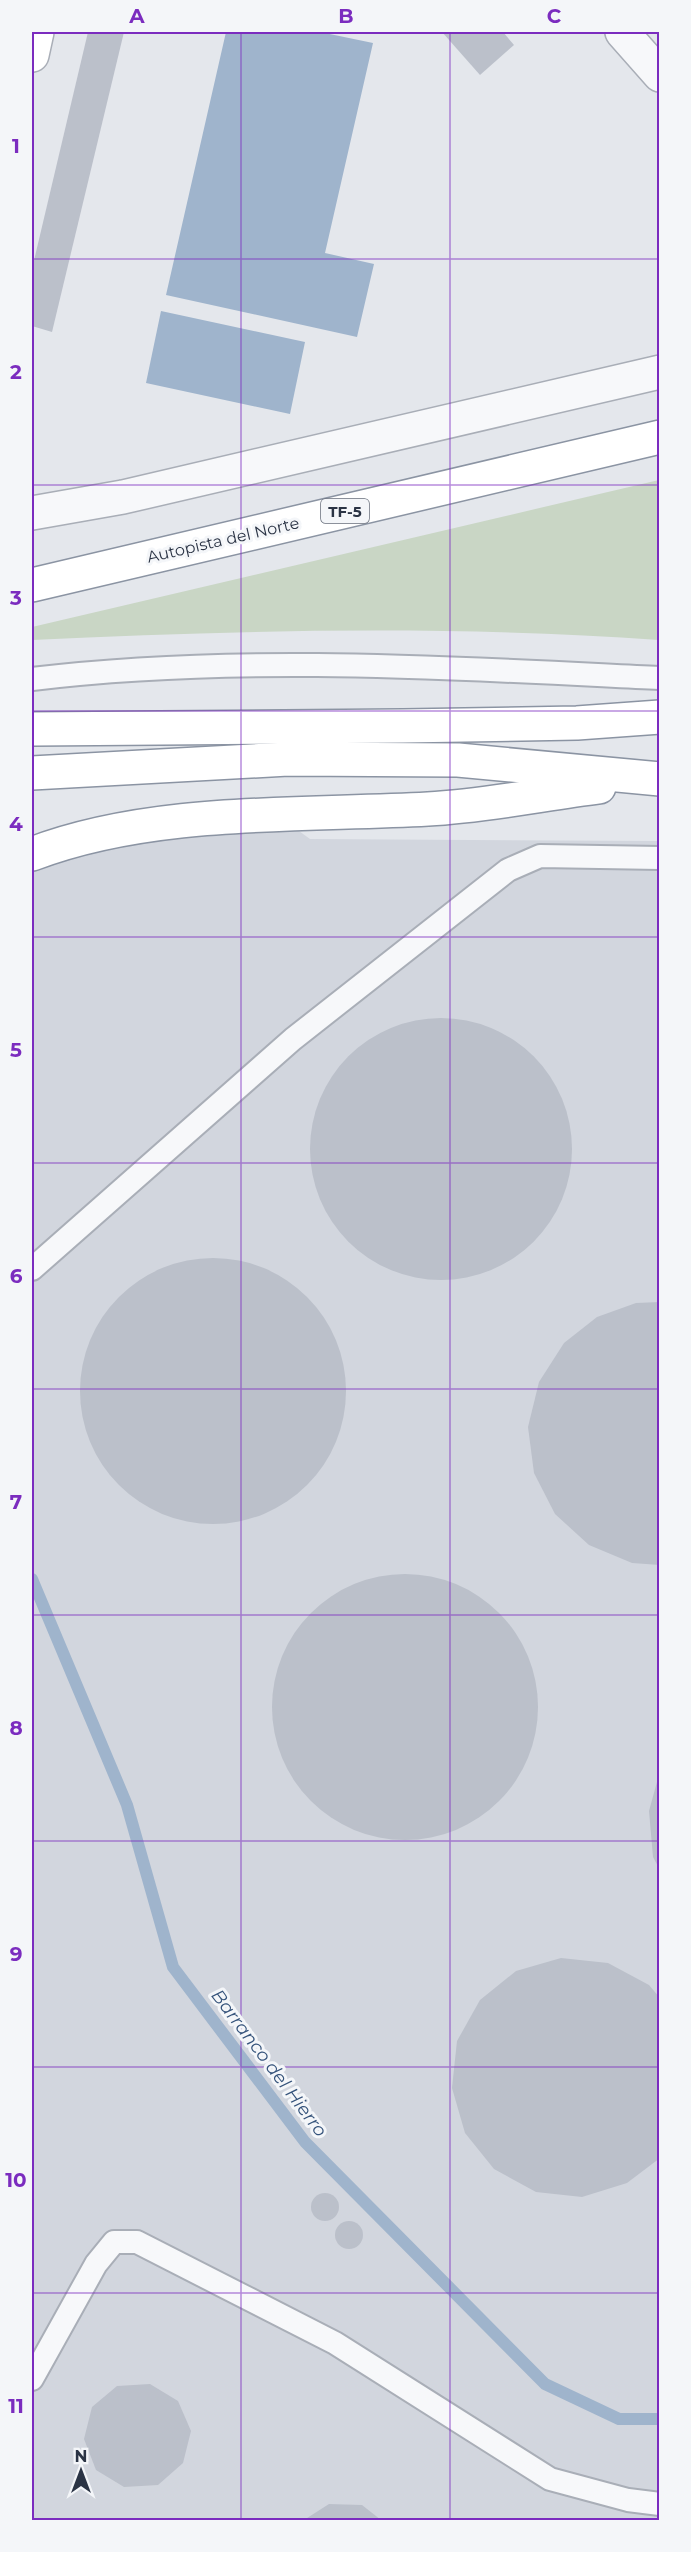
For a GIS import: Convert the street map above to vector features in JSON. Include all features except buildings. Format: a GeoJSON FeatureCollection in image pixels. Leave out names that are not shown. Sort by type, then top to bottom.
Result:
{"type":"FeatureCollection","features":[{"type":"Feature","properties":{"kind":"main road"},"geometry":{"type":"LineString","coordinates":[[32,55],[37,32]]}},
{"type":"Feature","properties":{"kind":"main road","name":"Autopista del Norte"},"geometry":{"type":"LineString","coordinates":[[32,585],[660,437]]}},
{"type":"Feature","properties":{"kind":"main road"},"geometry":{"type":"LineString","coordinates":[[32,729],[426,726],[577,723],[660,717]]}},
{"type":"Feature","properties":{"kind":"main road"},"geometry":{"type":"LineString","coordinates":[[32,772],[288,759],[458,760],[657,779]]}},
{"type":"Feature","properties":{"kind":"main road"},"geometry":{"type":"LineString","coordinates":[[32,854],[109,832],[167,823],[277,815],[431,809],[657,779]]}},
{"type":"Feature","properties":{"kind":"street"},"geometry":{"type":"LineString","coordinates":[[622,32],[660,75]]}},
{"type":"Feature","properties":{"kind":"street"},"geometry":{"type":"LineString","coordinates":[[32,513],[123,497],[660,372]]}},
{"type":"Feature","properties":{"kind":"lane"},"geometry":{"type":"LineString","coordinates":[[32,680],[162,669],[364,664],[660,678]]}},
{"type":"Feature","properties":{"kind":"lane"},"geometry":{"type":"LineString","coordinates":[[32,1269],[293,1039],[508,870],[540,856],[660,858]]}},
{"type":"Feature","properties":{"kind":"lane"},"geometry":{"type":"LineString","coordinates":[[32,2379],[96,2264],[114,2242],[137,2242],[335,2343],[550,2479],[628,2500],[660,2504]]}},
{"type":"Feature","properties":{"kind":"shaded area"},"geometry":{"type":"Polygon","coordinates":[[[277,815],[310,839],[659,841],[659,2520],[32,2520],[32,854],[277,815]]]}},
{"type":"Feature","properties":{"kind":"green space"},"geometry":{"type":"Polygon","coordinates":[[[659,480],[659,640],[503,632],[346,631],[32,640],[32,627],[659,480]]]}},
{"type":"Feature","properties":{"kind":"water"},"geometry":{"type":"Polygon","coordinates":[[[226,32],[320,32],[373,43],[325,253],[374,264],[357,337],[166,295],[226,32]]]}},
{"type":"Feature","properties":{"kind":"water"},"geometry":{"type":"Polygon","coordinates":[[[161,311],[305,342],[290,414],[146,383],[161,311]]]}},
{"type":"Feature","properties":{"kind":"waterway","name":"Barranco del Hierro"},"geometry":{"type":"LineString","coordinates":[[32,1579],[127,1805],[173,1967],[305,2142],[545,2384],[619,2419],[660,2419]]}}]}
